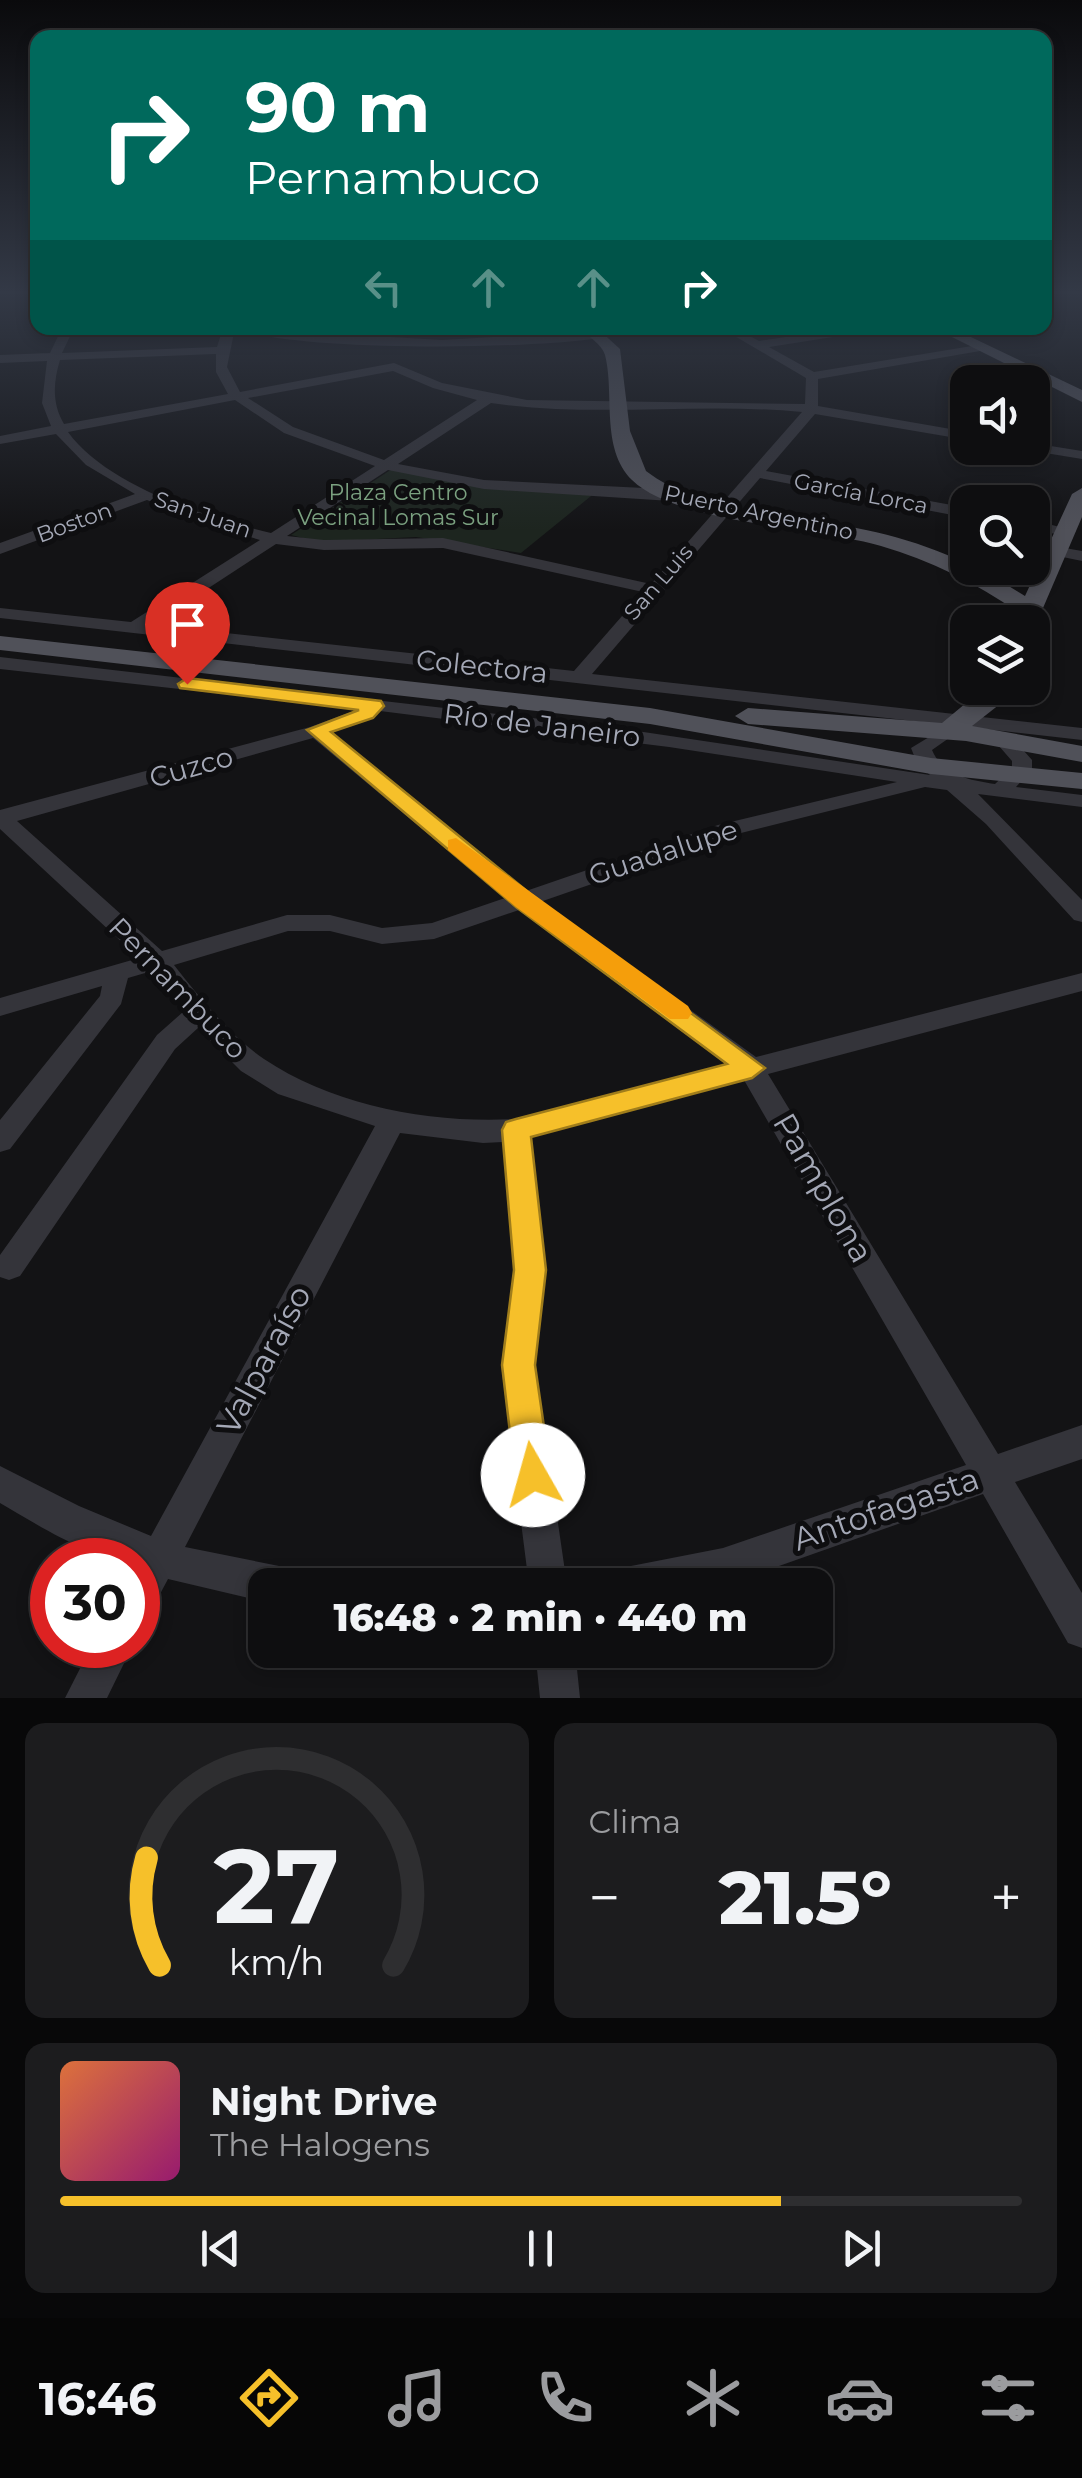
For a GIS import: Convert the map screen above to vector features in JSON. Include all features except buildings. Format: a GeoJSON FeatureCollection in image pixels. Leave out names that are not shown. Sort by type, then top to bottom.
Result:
{"type":"FeatureCollection","features":[{"type":"Feature","properties":{"kind":"main road","name":"Puerto Argentino"},"geometry":{"type":"LineString","coordinates":[[616,373],[635,471],[645,483],[670,496],[863,535],[920,552],[971,574],[1012,605]]}},
{"type":"Feature","properties":{"kind":"main road"},"geometry":{"type":"LineString","coordinates":[[1036,373],[1082,396]]}},
{"type":"Feature","properties":{"kind":"main road"},"geometry":{"type":"LineString","coordinates":[[1055,373],[1082,386]]}},
{"type":"Feature","properties":{"kind":"main road"},"geometry":{"type":"LineString","coordinates":[[1035,605],[1070,546],[1082,494]]}},
{"type":"Feature","properties":{"kind":"main road"},"geometry":{"type":"LineString","coordinates":[[0,634],[508,693],[957,726],[996,712],[1082,754]]}},
{"type":"Feature","properties":{"kind":"main road"},"geometry":{"type":"LineString","coordinates":[[0,643],[650,716],[928,774],[1008,784],[1082,780]]}},
{"type":"Feature","properties":{"kind":"main road"},"geometry":{"type":"LineString","coordinates":[[957,726],[996,712]]}},
{"type":"Feature","properties":{"kind":"street"},"geometry":{"type":"LineString","coordinates":[[50,373],[47,387],[58,431]]}},
{"type":"Feature","properties":{"kind":"street"},"geometry":{"type":"LineString","coordinates":[[222,373],[235,396],[317,441],[389,465],[456,481],[605,488],[670,496]]}},
{"type":"Feature","properties":{"kind":"street"},"geometry":{"type":"LineString","coordinates":[[0,440],[360,373]]}},
{"type":"Feature","properties":{"kind":"street"},"geometry":{"type":"LineString","coordinates":[[412,373],[488,399],[548,408],[621,410],[755,404],[950,433]]}},
{"type":"Feature","properties":{"kind":"street"},"geometry":{"type":"LineString","coordinates":[[807,373],[827,373]]}},
{"type":"Feature","properties":{"kind":"street"},"geometry":{"type":"LineString","coordinates":[[811,410],[812,376]]}},
{"type":"Feature","properties":{"kind":"street"},"geometry":{"type":"LineString","coordinates":[[133,628],[488,399]]}},
{"type":"Feature","properties":{"kind":"street","name":"San Luis"},"geometry":{"type":"LineString","coordinates":[[580,676],[811,410]]}},
{"type":"Feature","properties":{"kind":"street","name":"San Juan"},"geometry":{"type":"LineString","coordinates":[[58,431],[86,458],[147,496],[211,522],[320,545],[388,540],[445,544],[652,589]]}},
{"type":"Feature","properties":{"kind":"street"},"geometry":{"type":"LineString","coordinates":[[1050,450],[1082,455]]}},
{"type":"Feature","properties":{"kind":"street","name":"García Lorca"},"geometry":{"type":"LineString","coordinates":[[755,473],[950,509]]}},
{"type":"Feature","properties":{"kind":"street","name":"Boston"},"geometry":{"type":"LineString","coordinates":[[0,549],[147,496]]}},
{"type":"Feature","properties":{"kind":"street","name":"Colectora"},"geometry":{"type":"LineString","coordinates":[[0,613],[580,676],[957,726]]}},
{"type":"Feature","properties":{"kind":"street","name":"Río de Janeiro"},"geometry":{"type":"LineString","coordinates":[[0,663],[928,774],[960,788],[1008,784],[1082,801]]}},
{"type":"Feature","properties":{"kind":"street","name":"Cuzco"},"geometry":{"type":"LineString","coordinates":[[2,818],[317,730],[366,714],[374,706]]}},
{"type":"Feature","properties":{"kind":"street"},"geometry":{"type":"LineString","coordinates":[[996,712],[1082,734]]}},
{"type":"Feature","properties":{"kind":"street"},"geometry":{"type":"LineString","coordinates":[[994,820],[990,801],[1008,784],[1022,760],[996,712]]}},
{"type":"Feature","properties":{"kind":"street"},"geometry":{"type":"LineString","coordinates":[[928,774],[921,748],[957,726]]}},
{"type":"Feature","properties":{"kind":"street","name":"Pamplona"},"geometry":{"type":"LineString","coordinates":[[317,730],[524,902],[752,1068],[1082,1629]]}},
{"type":"Feature","properties":{"kind":"street","name":"Guadalupe"},"geometry":{"type":"LineString","coordinates":[[0,1006],[287,923],[330,924],[382,936],[404,936],[524,902],[600,870],[726,830],[928,774]]}},
{"type":"Feature","properties":{"kind":"street"},"geometry":{"type":"LineString","coordinates":[[960,788],[1082,914]]}},
{"type":"Feature","properties":{"kind":"street","name":"Pernambuco"},"geometry":{"type":"LineString","coordinates":[[2,818],[157,960],[198,1013],[251,1064],[288,1088],[392,1121],[482,1132],[516,1130],[1082,982]]}},
{"type":"Feature","properties":{"kind":"street"},"geometry":{"type":"LineString","coordinates":[[0,1141],[112,998],[117,972]]}},
{"type":"Feature","properties":{"kind":"street"},"geometry":{"type":"LineString","coordinates":[[10,1267],[166,1042],[198,1013]]}},
{"type":"Feature","properties":{"kind":"street","name":"Valparaíso"},"geometry":{"type":"LineString","coordinates":[[160,1554],[392,1121]]}},
{"type":"Feature","properties":{"kind":"street"},"geometry":{"type":"LineString","coordinates":[[516,1130],[530,1270],[518,1365],[546,1568]]}},
{"type":"Feature","properties":{"kind":"street","name":"Antofagasta"},"geometry":{"type":"LineString","coordinates":[[718,1568],[1082,1442]]}},
{"type":"Feature","properties":{"kind":"street"},"geometry":{"type":"LineString","coordinates":[[0,1483],[62,1520],[105,1538]]}},
{"type":"Feature","properties":{"kind":"street"},"geometry":{"type":"LineString","coordinates":[[160,1561],[248,1579]]}},
{"type":"Feature","properties":{"kind":"street"},"geometry":{"type":"LineString","coordinates":[[85,1698],[101,1668]]}},
{"type":"Feature","properties":{"kind":"street"},"geometry":{"type":"LineString","coordinates":[[557,1668],[560,1698]]}},
{"type":"Feature","properties":{"kind":"green space","name":"Plaza Centro Vecinal Lomas Sur"},"geometry":{"type":"Polygon","coordinates":[[[392,469],[501,489],[596,492],[521,553],[416,537],[319,542],[291,535],[392,469]]]}},
{"type":"Feature","properties":{"kind":"slow traffic"},"geometry":{"type":"LineString","coordinates":[[456,845],[524,902],[679,1013]]}},
{"type":"Feature","properties":{"kind":"route"},"geometry":{"type":"LineString","coordinates":[[187,684],[374,706],[366,714],[317,730],[524,902],[738,1054],[752,1068],[516,1130],[530,1270],[518,1365],[533,1475]]}}]}
